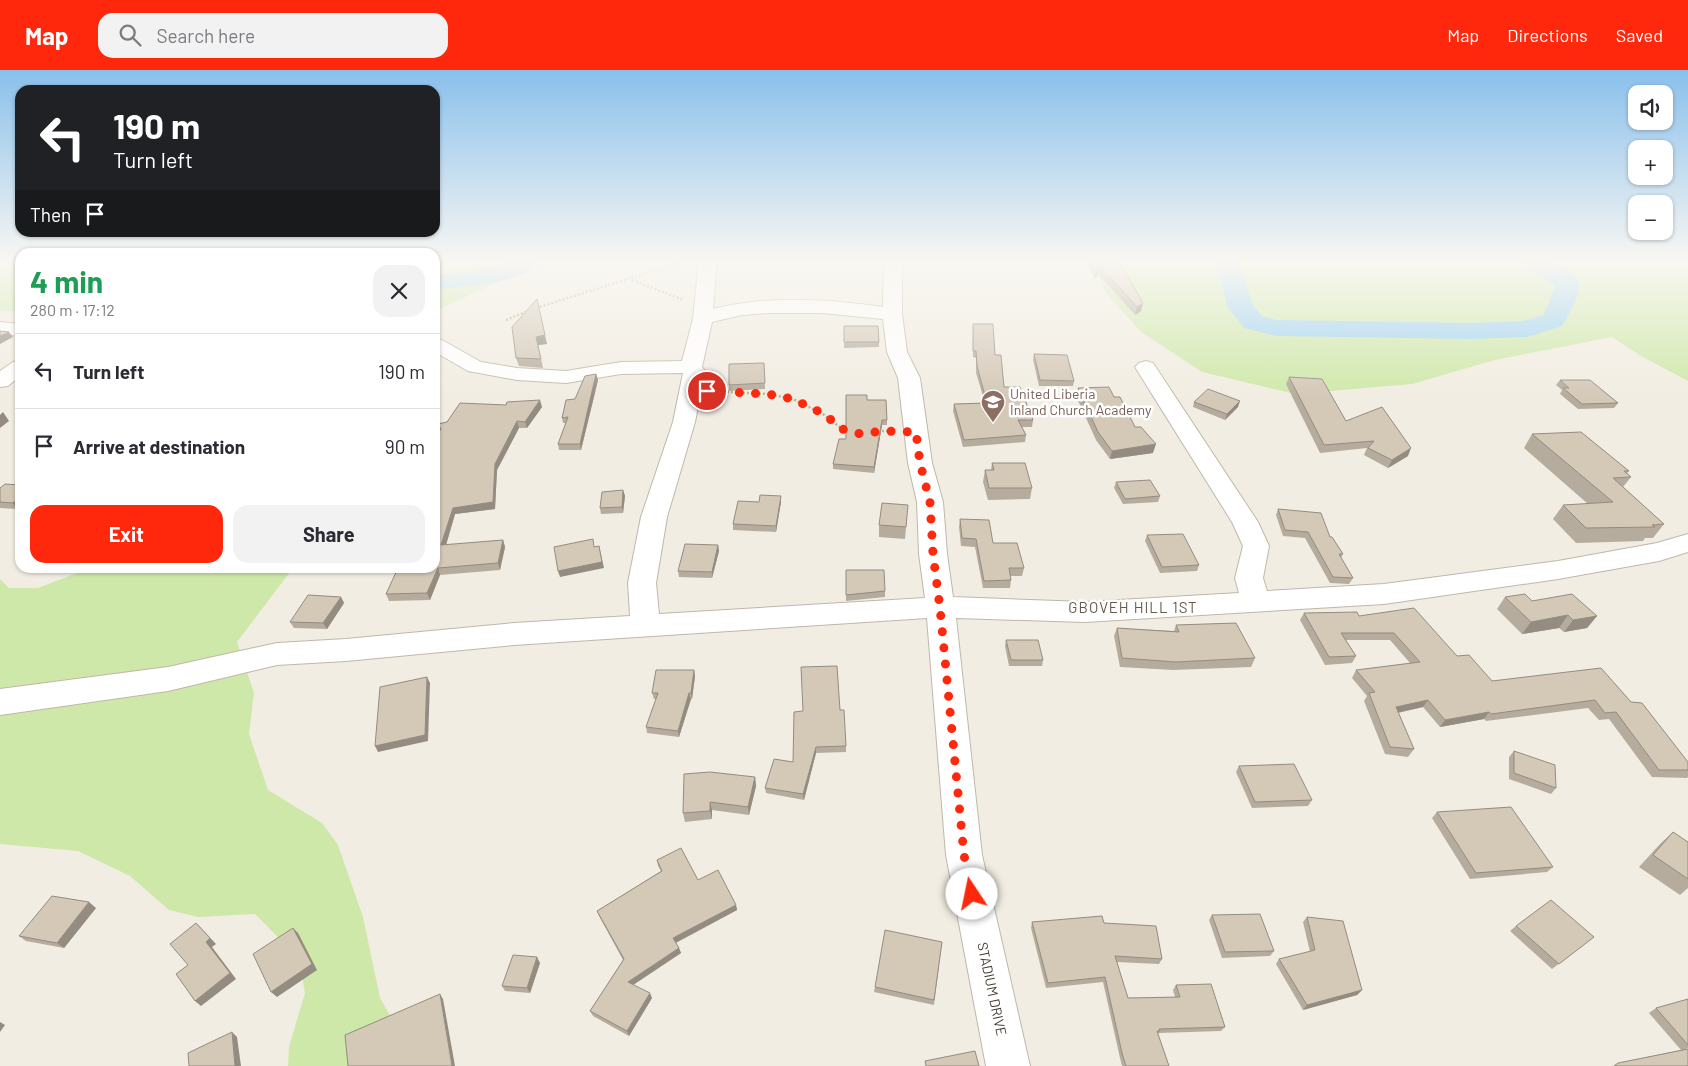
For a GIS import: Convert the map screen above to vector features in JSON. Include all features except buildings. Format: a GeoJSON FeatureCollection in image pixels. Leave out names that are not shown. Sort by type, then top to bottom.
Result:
{"type":"FeatureCollection","features":[{"type":"Feature","properties":{"kind":"street"},"geometry":{"type":"LineString","coordinates":[[645,626],[642,583],[647,553],[654,517],[684,422],[694,371],[691,367],[704,306]]}},
{"type":"Feature","properties":{"kind":"street","name":"STADIUM DRIVE"},"geometry":{"type":"LineString","coordinates":[[892,306],[898,352],[909,378],[920,463],[930,502],[933,554],[964,855],[1008,1066]]}},
{"type":"Feature","properties":{"kind":"street"},"geometry":{"type":"LineString","coordinates":[[703,314],[741,308],[866,310],[892,314]]}},
{"type":"Feature","properties":{"kind":"street"},"geometry":{"type":"LineString","coordinates":[[0,328],[15,330]]}},
{"type":"Feature","properties":{"kind":"street"},"geometry":{"type":"LineString","coordinates":[[440,347],[475,367],[516,374],[566,377],[622,368],[691,367]]}},
{"type":"Feature","properties":{"kind":"street"},"geometry":{"type":"LineString","coordinates":[[1146,367],[1245,522],[1256,546],[1249,578],[1256,603]]}},
{"type":"Feature","properties":{"kind":"street"},"geometry":{"type":"LineString","coordinates":[[0,381],[15,370]]}},
{"type":"Feature","properties":{"kind":"street"},"geometry":{"type":"LineString","coordinates":[[0,702],[168,679],[277,654],[346,650],[514,634],[940,608],[1084,612],[1384,594],[1659,552],[1688,543]]}},
{"type":"Feature","properties":{"kind":"path"},"geometry":{"type":"LineString","coordinates":[[506,320],[544,306]]}},
{"type":"Feature","properties":{"kind":"path"},"geometry":{"type":"LineString","coordinates":[[692,306],[703,314]]}},
{"type":"Feature","properties":{"kind":"path"},"geometry":{"type":"LineString","coordinates":[[691,390],[768,394],[793,399],[824,414],[842,429],[855,432]]}},
{"type":"Feature","properties":{"kind":"path"},"geometry":{"type":"LineString","coordinates":[[876,432],[916,432]]}},
{"type":"Feature","properties":{"kind":"green space"},"geometry":{"type":"Polygon","coordinates":[[[0,306],[15,306],[15,311],[0,311],[0,306]]]}},
{"type":"Feature","properties":{"kind":"green space"},"geometry":{"type":"Polygon","coordinates":[[[1118,306],[1688,306],[1688,381],[1641,356],[1612,337],[1495,360],[1412,384],[1295,394],[1202,372],[1141,332],[1118,306]]]}},
{"type":"Feature","properties":{"kind":"green space"},"geometry":{"type":"Polygon","coordinates":[[[77,573],[289,573],[237,642],[254,693],[249,734],[268,790],[322,823],[338,845],[363,917],[380,998],[419,1066],[288,1066],[289,1047],[305,993],[299,959],[255,914],[198,917],[169,910],[130,876],[78,851],[0,844],[0,579],[9,588],[38,588],[77,573]]]}},
{"type":"Feature","properties":{"kind":"waterway"},"geometry":{"type":"LineString","coordinates":[[1240,306],[1253,322],[1277,328],[1471,331],[1527,329],[1553,320],[1560,306]]}},
{"type":"Feature","properties":{"kind":"place","name":"United Liberia Inland Church Academy"},"geometry":{"type":"Point","coordinates":[993,423]}},
{"type":"Feature","properties":{"kind":"district","name":"GBOVEH HILL 1ST"},"geometry":{"type":"Point","coordinates":[1133,608]}},
{"type":"Feature","properties":{"kind":"route"},"geometry":{"type":"LineString","coordinates":[[707,391],[768,394],[793,399],[824,414],[842,429],[861,434],[883,431],[916,432],[920,463],[930,502],[933,554],[964,855],[972,894]]}}]}
